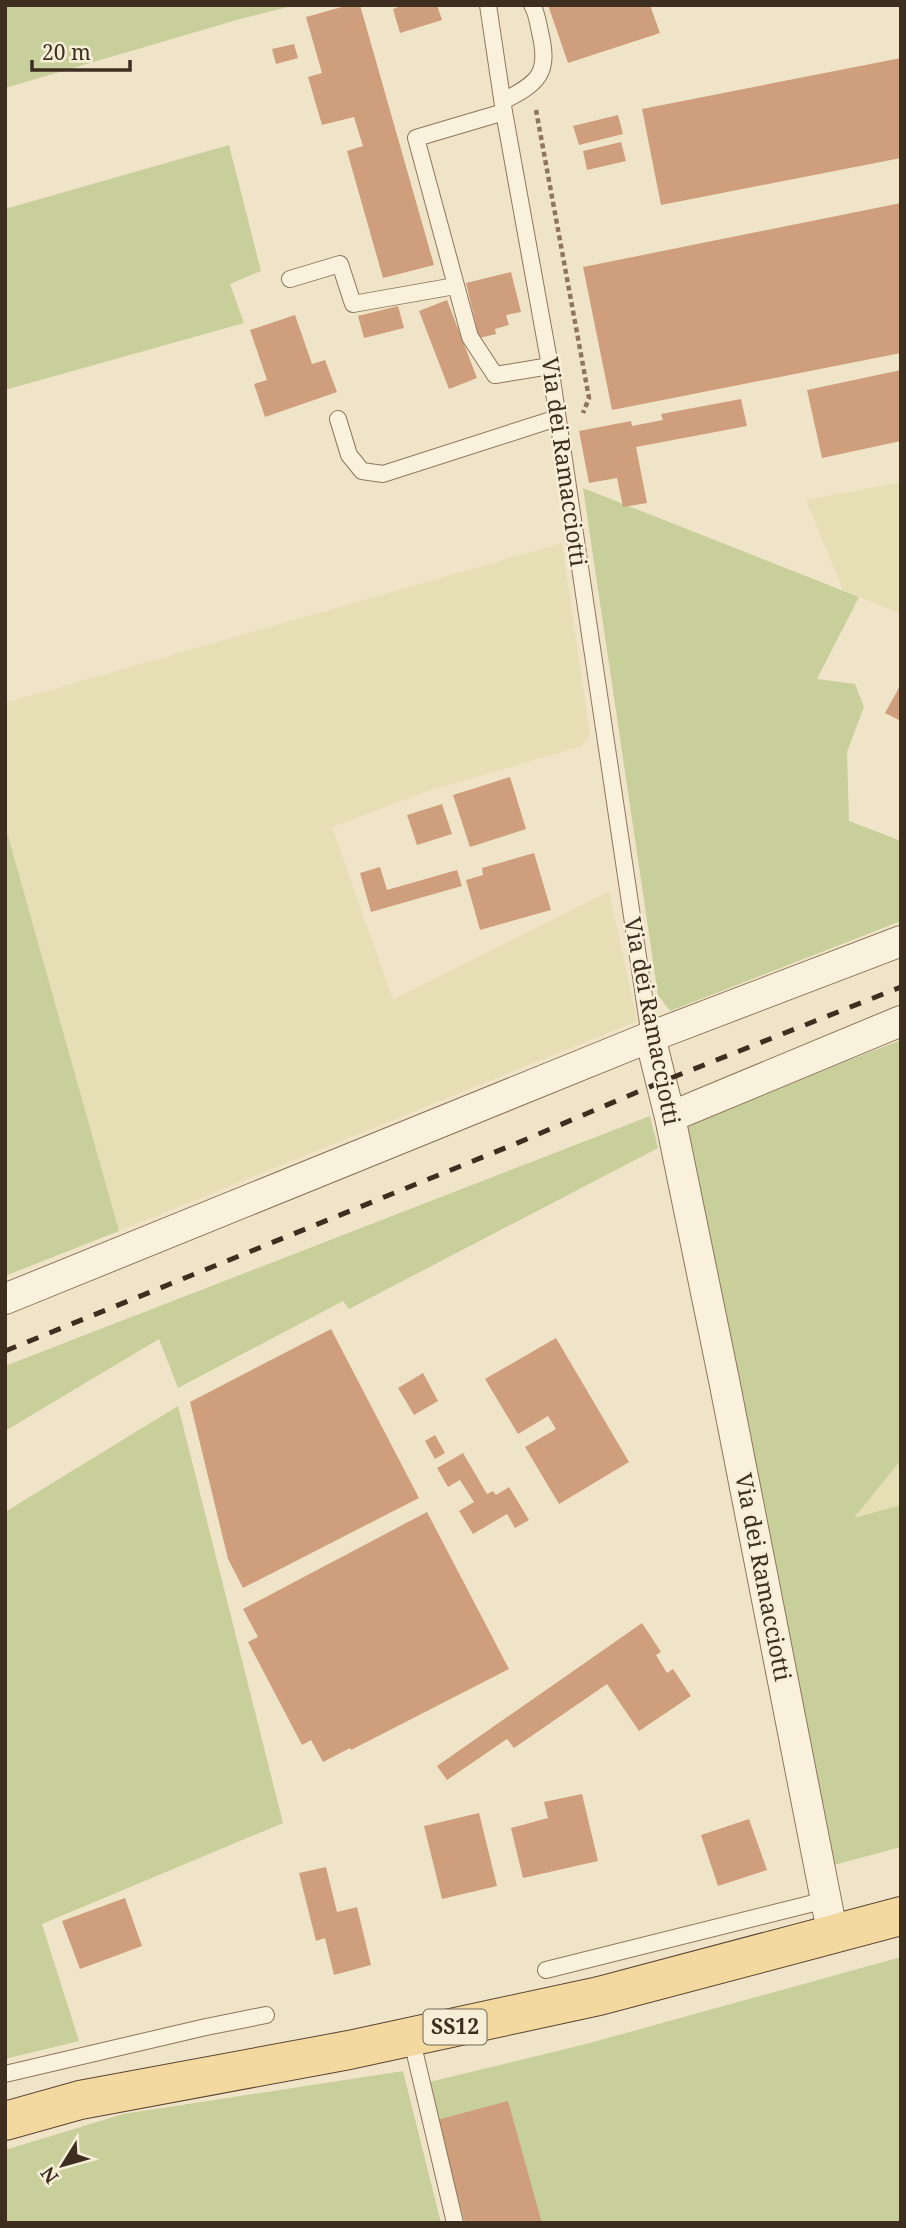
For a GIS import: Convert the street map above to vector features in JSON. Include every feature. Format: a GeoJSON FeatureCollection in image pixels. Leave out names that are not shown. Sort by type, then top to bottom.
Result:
{"type":"FeatureCollection","features":[{"type":"Feature","properties":{"kind":"main road","name":"SS12"},"geometry":{"type":"LineString","coordinates":[[5,2121],[80,2100],[411,2037],[599,1996],[829,1918],[901,1916]]}},
{"type":"Feature","properties":{"kind":"street"},"geometry":{"type":"LineString","coordinates":[[5,1299],[650,1037],[901,941]]}},
{"type":"Feature","properties":{"kind":"street"},"geometry":{"type":"LineString","coordinates":[[670,1117],[901,1021]]}},
{"type":"Feature","properties":{"kind":"street","name":"Via dei Ramacciotti"},"geometry":{"type":"LineString","coordinates":[[650,1037],[670,1117],[724,1380],[829,1918]]}},
{"type":"Feature","properties":{"kind":"lane","name":"Via dei Ramacciotti"},"geometry":{"type":"LineString","coordinates":[[488,5],[550,366],[650,1037]]}},
{"type":"Feature","properties":{"kind":"lane"},"geometry":{"type":"LineString","coordinates":[[532,5],[545,53],[541,73],[527,89],[504,106],[416,138],[470,337],[495,375],[550,366]]}},
{"type":"Feature","properties":{"kind":"lane"},"geometry":{"type":"LineString","coordinates":[[290,279],[340,264],[353,304],[455,286]]}},
{"type":"Feature","properties":{"kind":"lane"},"geometry":{"type":"LineString","coordinates":[[338,419],[349,455],[362,471],[383,474],[556,418]]}},
{"type":"Feature","properties":{"kind":"lane"},"geometry":{"type":"LineString","coordinates":[[546,1970],[829,1918]]}},
{"type":"Feature","properties":{"kind":"lane"},"geometry":{"type":"LineString","coordinates":[[5,2074],[266,2015]]}},
{"type":"Feature","properties":{"kind":"lane"},"geometry":{"type":"LineString","coordinates":[[411,2037],[455,2223]]}},
{"type":"Feature","properties":{"kind":"path"},"geometry":{"type":"LineString","coordinates":[[527,89],[537,113],[589,398],[582,416],[567,420],[556,418]]}},
{"type":"Feature","properties":{"kind":"shaded area"},"geometry":{"type":"Polygon","coordinates":[[[901,482],[901,614],[843,590],[806,500],[901,482]]]}},
{"type":"Feature","properties":{"kind":"shaded area"},"geometry":{"type":"Polygon","coordinates":[[[562,543],[590,735],[582,746],[425,792],[332,827],[393,1000],[609,891],[637,1021],[119,1231],[5,825],[5,703],[562,543]]]}},
{"type":"Feature","properties":{"kind":"shaded area"},"geometry":{"type":"Polygon","coordinates":[[[901,1460],[901,1505],[853,1519],[901,1460]]]}},
{"type":"Feature","properties":{"kind":"green space"},"geometry":{"type":"Polygon","coordinates":[[[5,5],[296,5],[5,88],[5,5]]]}},
{"type":"Feature","properties":{"kind":"green space"},"geometry":{"type":"Polygon","coordinates":[[[229,145],[261,271],[230,284],[244,323],[5,390],[5,209],[229,145]]]}},
{"type":"Feature","properties":{"kind":"green space"},"geometry":{"type":"Polygon","coordinates":[[[583,488],[859,597],[817,679],[855,684],[864,707],[847,752],[849,821],[901,841],[901,921],[670,1011],[658,995],[583,488]]]}},
{"type":"Feature","properties":{"kind":"green space"},"geometry":{"type":"Polygon","coordinates":[[[5,825],[119,1231],[5,1276],[5,825]]]}},
{"type":"Feature","properties":{"kind":"green space"},"geometry":{"type":"Polygon","coordinates":[[[901,1040],[901,1460],[854,1518],[901,1505],[901,1847],[834,1865],[678,1127],[901,1040]]]}},
{"type":"Feature","properties":{"kind":"green space"},"geometry":{"type":"Polygon","coordinates":[[[650,1116],[658,1148],[349,1309],[343,1301],[178,1388],[159,1339],[5,1431],[5,1366],[650,1116]]]}},
{"type":"Feature","properties":{"kind":"green space"},"geometry":{"type":"Polygon","coordinates":[[[178,1406],[283,1823],[42,1924],[79,2041],[5,2059],[5,1512],[178,1406]]]}},
{"type":"Feature","properties":{"kind":"green space"},"geometry":{"type":"Polygon","coordinates":[[[901,1957],[901,2223],[463,2223],[425,2083],[586,2044],[901,1957]]]}},
{"type":"Feature","properties":{"kind":"green space"},"geometry":{"type":"Polygon","coordinates":[[[403,2071],[441,2223],[5,2223],[5,2150],[123,2114],[403,2071]]]}},
{"type":"Feature","properties":{"kind":"building"},"geometry":{"type":"Polygon","coordinates":[[[349,5],[360,5],[434,265],[383,278],[347,151],[363,146],[354,117],[322,125],[308,77],[322,73],[306,17],[349,5]]]}},
{"type":"Feature","properties":{"kind":"building"},"geometry":{"type":"Polygon","coordinates":[[[404,5],[437,5],[442,20],[400,33],[393,9],[404,5]]]}},
{"type":"Feature","properties":{"kind":"building"},"geometry":{"type":"Polygon","coordinates":[[[548,5],[650,5],[660,33],[568,63],[548,5]]]}},
{"type":"Feature","properties":{"kind":"building"},"geometry":{"type":"Polygon","coordinates":[[[294,44],[298,58],[276,64],[272,49],[294,44]]]}},
{"type":"Feature","properties":{"kind":"building"},"geometry":{"type":"Polygon","coordinates":[[[901,58],[901,158],[661,205],[642,109],[901,58]]]}},
{"type":"Feature","properties":{"kind":"building"},"geometry":{"type":"Polygon","coordinates":[[[618,115],[623,134],[579,145],[573,126],[618,115]]]}},
{"type":"Feature","properties":{"kind":"building"},"geometry":{"type":"Polygon","coordinates":[[[621,142],[626,161],[587,170],[583,151],[621,142]]]}},
{"type":"Feature","properties":{"kind":"building"},"geometry":{"type":"Polygon","coordinates":[[[901,203],[901,353],[612,410],[583,267],[901,203]]]}},
{"type":"Feature","properties":{"kind":"building"},"geometry":{"type":"Polygon","coordinates":[[[511,272],[521,312],[506,315],[509,325],[495,329],[496,334],[479,338],[466,283],[511,272]]]}},
{"type":"Feature","properties":{"kind":"building"},"geometry":{"type":"Polygon","coordinates":[[[447,300],[477,378],[449,389],[419,311],[447,300]]]}},
{"type":"Feature","properties":{"kind":"building"},"geometry":{"type":"Polygon","coordinates":[[[398,306],[404,328],[364,338],[358,316],[398,306]]]}},
{"type":"Feature","properties":{"kind":"building"},"geometry":{"type":"Polygon","coordinates":[[[295,315],[312,364],[325,360],[337,392],[265,417],[254,384],[267,380],[250,330],[295,315]]]}},
{"type":"Feature","properties":{"kind":"building"},"geometry":{"type":"Polygon","coordinates":[[[901,370],[901,441],[822,458],[807,390],[901,370]]]}},
{"type":"Feature","properties":{"kind":"building"},"geometry":{"type":"Polygon","coordinates":[[[741,399],[747,426],[636,447],[647,503],[623,507],[617,478],[589,483],[579,431],[631,421],[632,426],[663,420],[661,414],[741,399]]]}},
{"type":"Feature","properties":{"kind":"building"},"geometry":{"type":"Polygon","coordinates":[[[901,684],[901,721],[885,713],[901,684]]]}},
{"type":"Feature","properties":{"kind":"building"},"geometry":{"type":"Polygon","coordinates":[[[510,777],[526,829],[470,847],[453,795],[510,777]]]}},
{"type":"Feature","properties":{"kind":"building"},"geometry":{"type":"Polygon","coordinates":[[[442,804],[452,834],[417,845],[407,815],[442,804]]]}},
{"type":"Feature","properties":{"kind":"building"},"geometry":{"type":"Polygon","coordinates":[[[534,853],[551,910],[480,930],[466,880],[483,875],[482,868],[534,853]]]}},
{"type":"Feature","properties":{"kind":"building"},"geometry":{"type":"Polygon","coordinates":[[[380,867],[387,890],[457,870],[462,886],[371,912],[360,873],[380,867]]]}},
{"type":"Feature","properties":{"kind":"building"},"geometry":{"type":"Polygon","coordinates":[[[331,1329],[419,1498],[243,1588],[228,1559],[190,1402],[331,1329]]]}},
{"type":"Feature","properties":{"kind":"building"},"geometry":{"type":"Polygon","coordinates":[[[556,1338],[629,1462],[559,1504],[525,1447],[556,1429],[548,1416],[518,1434],[485,1379],[556,1338]]]}},
{"type":"Feature","properties":{"kind":"building"},"geometry":{"type":"Polygon","coordinates":[[[423,1373],[438,1401],[414,1415],[398,1388],[423,1373]]]}},
{"type":"Feature","properties":{"kind":"building"},"geometry":{"type":"Polygon","coordinates":[[[435,1435],[445,1453],[435,1459],[425,1441],[435,1435]]]}},
{"type":"Feature","properties":{"kind":"building"},"geometry":{"type":"Polygon","coordinates":[[[463,1453],[487,1494],[493,1491],[496,1495],[509,1487],[529,1520],[515,1528],[507,1514],[473,1534],[459,1511],[474,1502],[460,1480],[448,1487],[437,1468],[463,1453]]]}},
{"type":"Feature","properties":{"kind":"building"},"geometry":{"type":"Polygon","coordinates":[[[427,1512],[509,1669],[323,1762],[311,1740],[302,1745],[248,1642],[258,1637],[243,1609],[427,1512]]]}},
{"type":"Feature","properties":{"kind":"building"},"geometry":{"type":"Polygon","coordinates":[[[642,1623],[661,1652],[656,1655],[667,1673],[673,1669],[691,1696],[639,1731],[607,1684],[514,1748],[507,1739],[447,1780],[437,1766],[642,1623]]]}},
{"type":"Feature","properties":{"kind":"building"},"geometry":{"type":"Polygon","coordinates":[[[582,1794],[598,1861],[523,1878],[511,1828],[548,1818],[544,1802],[582,1794]]]}},
{"type":"Feature","properties":{"kind":"building"},"geometry":{"type":"Polygon","coordinates":[[[479,1813],[497,1886],[442,1899],[424,1826],[479,1813]]]}},
{"type":"Feature","properties":{"kind":"building"},"geometry":{"type":"Polygon","coordinates":[[[749,1819],[767,1870],[718,1886],[701,1835],[749,1819]]]}},
{"type":"Feature","properties":{"kind":"building"},"geometry":{"type":"Polygon","coordinates":[[[326,1867],[337,1912],[357,1907],[371,1965],[334,1975],[325,1938],[316,1941],[299,1873],[326,1867]]]}},
{"type":"Feature","properties":{"kind":"building"},"geometry":{"type":"Polygon","coordinates":[[[125,1898],[142,1946],[80,1969],[62,1921],[125,1898]]]}},
{"type":"Feature","properties":{"kind":"building"},"geometry":{"type":"Polygon","coordinates":[[[508,2101],[542,2223],[465,2223],[437,2120],[508,2101]]]}},
{"type":"Feature","properties":{"kind":"railway"},"geometry":{"type":"LineString","coordinates":[[5,1351],[661,1082],[901,987]]}}]}
